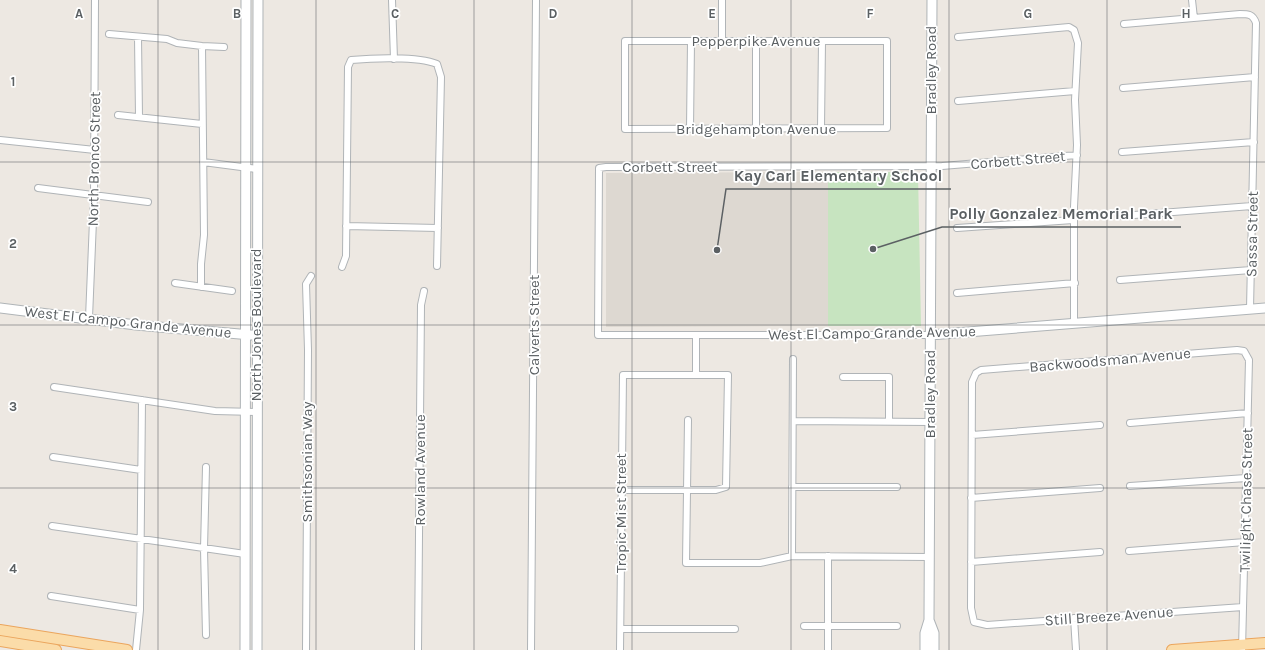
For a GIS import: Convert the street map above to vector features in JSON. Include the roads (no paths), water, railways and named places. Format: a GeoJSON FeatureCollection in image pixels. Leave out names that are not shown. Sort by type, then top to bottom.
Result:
{"type":"FeatureCollection","features":[{"type":"Feature","properties":{"kind":"main road","name":"North Jones Boulevard"},"geometry":{"type":"LineString","coordinates":[[245,650],[246,0]]}},
{"type":"Feature","properties":{"kind":"main road","name":"North Jones Boulevard"},"geometry":{"type":"LineString","coordinates":[[257,650],[256,335],[258,0]]}},
{"type":"Feature","properties":{"kind":"main road","name":"Bradley Road"},"geometry":{"type":"LineString","coordinates":[[925,650],[925,633],[929,620],[932,0]]}},
{"type":"Feature","properties":{"kind":"main road","name":"West El Campo Grande Avenue"},"geometry":{"type":"LineString","coordinates":[[0,308],[256,335]]}},
{"type":"Feature","properties":{"kind":"main road","name":"West El Campo Grande Avenue"},"geometry":{"type":"LineString","coordinates":[[930,335],[1265,308]]}},
{"type":"Feature","properties":{"kind":"main road","name":"Bradley Road"},"geometry":{"type":"LineString","coordinates":[[929,620],[934,633],[934,650]]}},
{"type":"Feature","properties":{"kind":"main road"},"geometry":{"type":"LineString","coordinates":[[0,630],[127,650]]}},
{"type":"Feature","properties":{"kind":"main road"},"geometry":{"type":"LineString","coordinates":[[0,641],[56,650]]}},
{"type":"Feature","properties":{"kind":"main road"},"geometry":{"type":"LineString","coordinates":[[1172,650],[1242,647],[1265,643]]}},
{"type":"Feature","properties":{"kind":"street","name":"North Bronco Street"},"geometry":{"type":"LineString","coordinates":[[89,318],[95,150],[95,0]]}},
{"type":"Feature","properties":{"kind":"street"},"geometry":{"type":"LineString","coordinates":[[392,0],[394,59]]}},
{"type":"Feature","properties":{"kind":"street","name":"Calverts Street"},"geometry":{"type":"LineString","coordinates":[[531,650],[536,0]]}},
{"type":"Feature","properties":{"kind":"street"},"geometry":{"type":"LineString","coordinates":[[722,0],[722,41]]}},
{"type":"Feature","properties":{"kind":"street"},"geometry":{"type":"LineString","coordinates":[[1124,24],[1194,18],[1192,0]]}},
{"type":"Feature","properties":{"kind":"street","name":"Sassa Street"},"geometry":{"type":"LineString","coordinates":[[1194,18],[1248,14],[1254,17],[1256,22],[1250,309]]}},
{"type":"Feature","properties":{"kind":"street"},"geometry":{"type":"LineString","coordinates":[[958,37],[1062,28],[1074,30],[1078,42],[1075,91],[1077,155],[1074,220],[1074,323]]}},
{"type":"Feature","properties":{"kind":"street"},"geometry":{"type":"LineString","coordinates":[[110,34],[167,39],[178,43],[202,46],[224,46]]}},
{"type":"Feature","properties":{"kind":"street"},"geometry":{"type":"LineString","coordinates":[[138,37],[139,117]]}},
{"type":"Feature","properties":{"kind":"street","name":"Pepperpike Avenue"},"geometry":{"type":"LineString","coordinates":[[625,129],[625,41],[887,40],[887,128]]}},
{"type":"Feature","properties":{"kind":"street"},"geometry":{"type":"LineString","coordinates":[[690,129],[691,41]]}},
{"type":"Feature","properties":{"kind":"street"},"geometry":{"type":"LineString","coordinates":[[756,41],[756,128]]}},
{"type":"Feature","properties":{"kind":"street"},"geometry":{"type":"LineString","coordinates":[[822,41],[822,128]]}},
{"type":"Feature","properties":{"kind":"street"},"geometry":{"type":"LineString","coordinates":[[202,46],[204,235],[201,264],[202,287]]}},
{"type":"Feature","properties":{"kind":"street"},"geometry":{"type":"LineString","coordinates":[[342,267],[346,256],[348,67],[351,60],[394,59],[437,64],[441,77],[438,266]]}},
{"type":"Feature","properties":{"kind":"street"},"geometry":{"type":"LineString","coordinates":[[1123,88],[1255,77]]}},
{"type":"Feature","properties":{"kind":"street"},"geometry":{"type":"LineString","coordinates":[[958,101],[1075,91]]}},
{"type":"Feature","properties":{"kind":"street"},"geometry":{"type":"LineString","coordinates":[[118,115],[202,124]]}},
{"type":"Feature","properties":{"kind":"street","name":"Bridgehampton Avenue"},"geometry":{"type":"LineString","coordinates":[[625,129],[887,128]]}},
{"type":"Feature","properties":{"kind":"street"},"geometry":{"type":"LineString","coordinates":[[0,140],[95,150]]}},
{"type":"Feature","properties":{"kind":"street"},"geometry":{"type":"LineString","coordinates":[[1122,152],[1254,142]]}},
{"type":"Feature","properties":{"kind":"street","name":"Corbett Street"},"geometry":{"type":"LineString","coordinates":[[598,335],[599,168],[606,166],[931,166],[1077,155]]}},
{"type":"Feature","properties":{"kind":"street"},"geometry":{"type":"LineString","coordinates":[[203,162],[257,169]]}},
{"type":"Feature","properties":{"kind":"street"},"geometry":{"type":"LineString","coordinates":[[38,188],[148,202]]}},
{"type":"Feature","properties":{"kind":"street"},"geometry":{"type":"LineString","coordinates":[[1121,216],[1252,206]]}},
{"type":"Feature","properties":{"kind":"street"},"geometry":{"type":"LineString","coordinates":[[957,228],[1074,220]]}},
{"type":"Feature","properties":{"kind":"street"},"geometry":{"type":"LineString","coordinates":[[346,226],[438,228]]}},
{"type":"Feature","properties":{"kind":"street"},"geometry":{"type":"LineString","coordinates":[[1120,280],[1251,270]]}},
{"type":"Feature","properties":{"kind":"street","name":"Smithsonian Way"},"geometry":{"type":"LineString","coordinates":[[306,650],[308,366],[306,284],[311,276]]}},
{"type":"Feature","properties":{"kind":"street"},"geometry":{"type":"LineString","coordinates":[[175,283],[232,290]]}},
{"type":"Feature","properties":{"kind":"street"},"geometry":{"type":"LineString","coordinates":[[957,293],[1075,283]]}},
{"type":"Feature","properties":{"kind":"street","name":"Rowland Avenue"},"geometry":{"type":"LineString","coordinates":[[418,650],[421,304],[424,291]]}},
{"type":"Feature","properties":{"kind":"street","name":"West El Campo Grande Avenue"},"geometry":{"type":"LineString","coordinates":[[598,335],[930,335]]}},
{"type":"Feature","properties":{"kind":"street"},"geometry":{"type":"LineString","coordinates":[[621,490],[721,490],[726,487],[728,375],[696,374],[696,336]]}},
{"type":"Feature","properties":{"kind":"street","name":"Backwoodsman Avenue"},"geometry":{"type":"LineString","coordinates":[[972,435],[972,382],[976,373],[981,370],[1237,350],[1244,351]]}},
{"type":"Feature","properties":{"kind":"street","name":"Twilight Chase Street"},"geometry":{"type":"LineString","coordinates":[[1242,647],[1249,360],[1244,351]]}},
{"type":"Feature","properties":{"kind":"street"},"geometry":{"type":"LineString","coordinates":[[792,556],[793,359]]}},
{"type":"Feature","properties":{"kind":"street","name":"Tropic Mist Street"},"geometry":{"type":"LineString","coordinates":[[620,650],[623,376],[696,374]]}},
{"type":"Feature","properties":{"kind":"street"},"geometry":{"type":"LineString","coordinates":[[843,377],[889,377],[889,421]]}},
{"type":"Feature","properties":{"kind":"street"},"geometry":{"type":"LineString","coordinates":[[54,387],[215,411],[245,413],[256,412]]}},
{"type":"Feature","properties":{"kind":"street"},"geometry":{"type":"LineString","coordinates":[[136,650],[140,610],[142,400]]}},
{"type":"Feature","properties":{"kind":"street"},"geometry":{"type":"LineString","coordinates":[[1130,423],[1248,413]]}},
{"type":"Feature","properties":{"kind":"street"},"geometry":{"type":"LineString","coordinates":[[688,420],[686,563],[760,563],[792,556],[929,558]]}},
{"type":"Feature","properties":{"kind":"street"},"geometry":{"type":"LineString","coordinates":[[793,421],[930,422]]}},
{"type":"Feature","properties":{"kind":"street"},"geometry":{"type":"LineString","coordinates":[[1100,425],[972,435],[971,562],[1100,552]]}},
{"type":"Feature","properties":{"kind":"street"},"geometry":{"type":"LineString","coordinates":[[53,457],[141,470]]}},
{"type":"Feature","properties":{"kind":"street"},"geometry":{"type":"LineString","coordinates":[[206,466],[204,549],[206,635]]}},
{"type":"Feature","properties":{"kind":"street"},"geometry":{"type":"LineString","coordinates":[[1130,486],[1246,478]]}},
{"type":"Feature","properties":{"kind":"street"},"geometry":{"type":"LineString","coordinates":[[792,487],[897,487]]}},
{"type":"Feature","properties":{"kind":"street"},"geometry":{"type":"LineString","coordinates":[[971,498],[1100,488]]}},
{"type":"Feature","properties":{"kind":"street"},"geometry":{"type":"LineString","coordinates":[[52,526],[245,554]]}},
{"type":"Feature","properties":{"kind":"street"},"geometry":{"type":"LineString","coordinates":[[1129,550],[1245,542]]}},
{"type":"Feature","properties":{"kind":"street"},"geometry":{"type":"LineString","coordinates":[[828,556],[828,650]]}},
{"type":"Feature","properties":{"kind":"street","name":"Still Breeze Avenue"},"geometry":{"type":"LineString","coordinates":[[971,562],[972,615],[974,622],[987,625],[1243,607]]}},
{"type":"Feature","properties":{"kind":"street"},"geometry":{"type":"LineString","coordinates":[[51,596],[140,610]]}},
{"type":"Feature","properties":{"kind":"street"},"geometry":{"type":"LineString","coordinates":[[1074,618],[1076,650]]}},
{"type":"Feature","properties":{"kind":"street"},"geometry":{"type":"LineString","coordinates":[[804,626],[897,626]]}},
{"type":"Feature","properties":{"kind":"street"},"geometry":{"type":"LineString","coordinates":[[621,628],[735,628]]}},
{"type":"Feature","properties":{"kind":"street"},"geometry":{"type":"LineString","coordinates":[[44,649],[46,637]]}},
{"type":"Feature","properties":{"kind":"place","name":"Polly Gonzalez Memorial Park"},"geometry":{"type":"Point","coordinates":[873,249]}},
{"type":"Feature","properties":{"kind":"place","name":"Kay Carl Elementary School"},"geometry":{"type":"Point","coordinates":[717,250]}}]}
